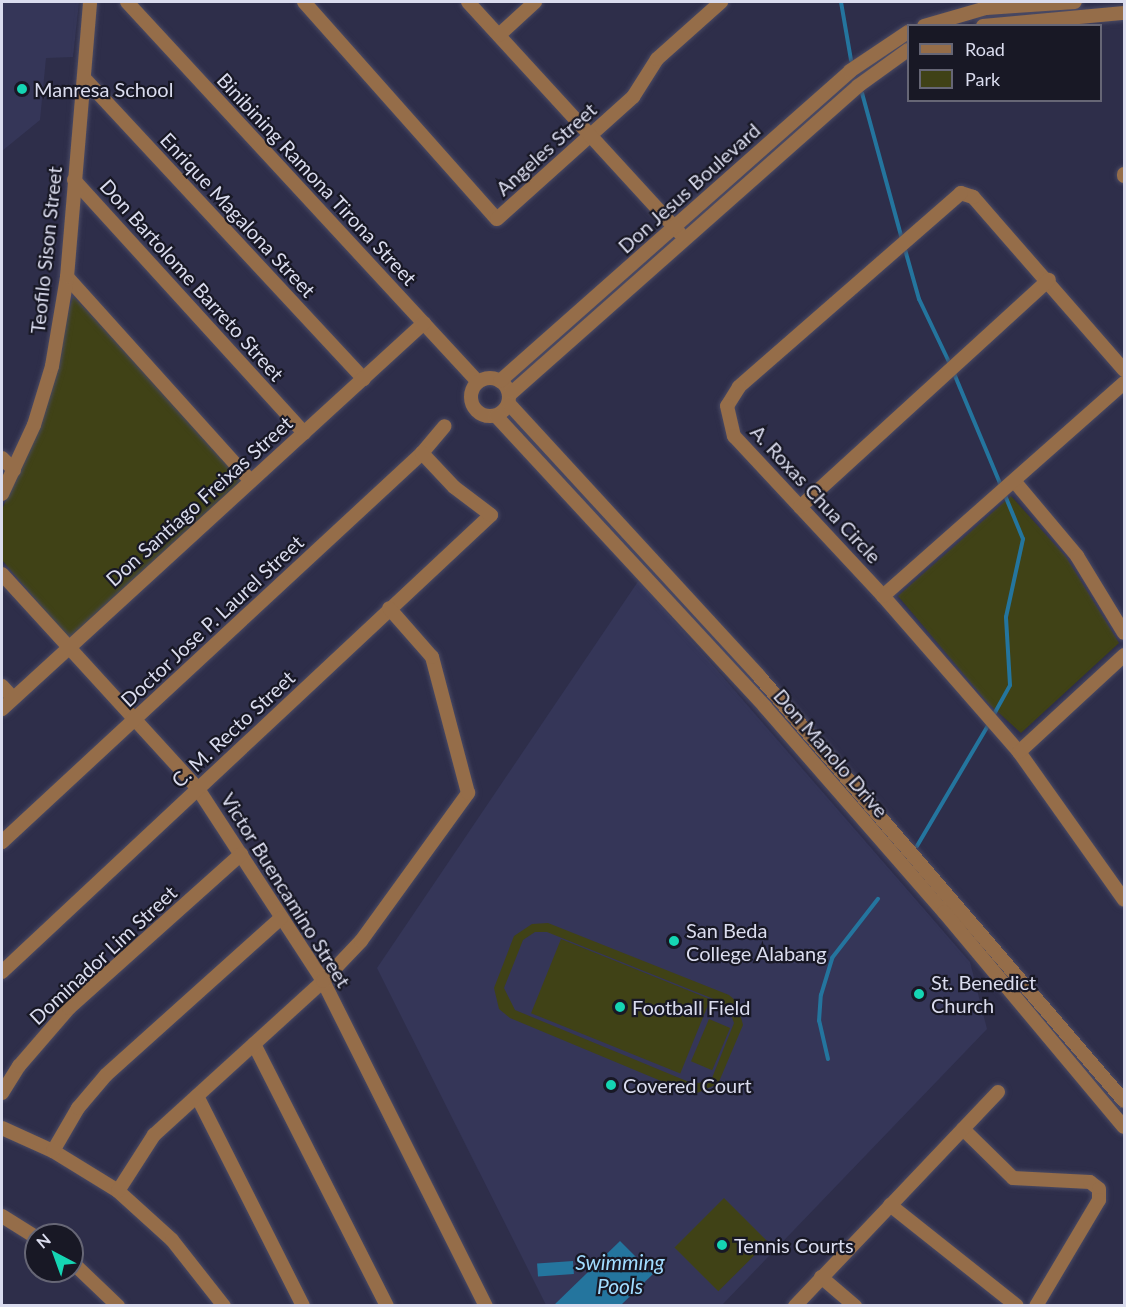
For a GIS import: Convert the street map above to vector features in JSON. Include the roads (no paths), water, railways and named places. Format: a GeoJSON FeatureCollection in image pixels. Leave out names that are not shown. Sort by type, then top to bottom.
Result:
{"type":"FeatureCollection","features":[{"type":"Feature","properties":{"kind":"street","name":"Teofilo Sison Street"},"geometry":{"type":"LineString","coordinates":[[2,494],[48,386],[67,277],[90,2]]}},
{"type":"Feature","properties":{"kind":"street","name":"Binibining Ramona Tirona Street"},"geometry":{"type":"LineString","coordinates":[[127,2],[478,382]]}},
{"type":"Feature","properties":{"kind":"street","name":"Angeles Street"},"geometry":{"type":"LineString","coordinates":[[304,2],[497,219],[642,88],[665,51],[720,2]]}},
{"type":"Feature","properties":{"kind":"street"},"geometry":{"type":"LineString","coordinates":[[468,2],[685,238]]}},
{"type":"Feature","properties":{"kind":"street"},"geometry":{"type":"LineString","coordinates":[[498,34],[535,2]]}},
{"type":"Feature","properties":{"kind":"street"},"geometry":{"type":"LineString","coordinates":[[931,24],[986,8],[1033,3],[1075,2]]}},
{"type":"Feature","properties":{"kind":"street"},"geometry":{"type":"LineString","coordinates":[[1033,3],[1034,20]]}},
{"type":"Feature","properties":{"kind":"street"},"geometry":{"type":"LineString","coordinates":[[1000,24],[1125,13]]}},
{"type":"Feature","properties":{"kind":"street","name":"Don Jesus Boulevard"},"geometry":{"type":"LineString","coordinates":[[500,381],[850,71],[907,33]]}},
{"type":"Feature","properties":{"kind":"street","name":"Don Jesus Boulevard"},"geometry":{"type":"LineString","coordinates":[[509,399],[685,238],[858,86],[907,51]]}},
{"type":"Feature","properties":{"kind":"street","name":"Enrique Magalona Street"},"geometry":{"type":"LineString","coordinates":[[84,78],[364,379]]}},
{"type":"Feature","properties":{"kind":"street","name":"Don Bartolome Barreto Street"},"geometry":{"type":"LineString","coordinates":[[74,180],[304,433]]}},
{"type":"Feature","properties":{"kind":"street","name":"A. Roxas Chua Circle"},"geometry":{"type":"LineString","coordinates":[[1125,370],[1049,280],[973,197],[961,193],[952,198],[739,387],[728,406],[734,436],[883,596],[1019,752],[1125,900]]}},
{"type":"Feature","properties":{"kind":"street"},"geometry":{"type":"LineString","coordinates":[[67,277],[250,480]]}},
{"type":"Feature","properties":{"kind":"street"},"geometry":{"type":"LineString","coordinates":[[800,507],[1049,280]]}},
{"type":"Feature","properties":{"kind":"street","name":"Don Santiago Freixas Street"},"geometry":{"type":"LineString","coordinates":[[2,709],[424,323]]}},
{"type":"Feature","properties":{"kind":"street"},"geometry":{"type":"LineString","coordinates":[[485,379],[500,381],[509,399],[496,416],[485,416],[471,401],[478,382],[485,379]]}},
{"type":"Feature","properties":{"kind":"street"},"geometry":{"type":"LineString","coordinates":[[883,596],[1125,383]]}},
{"type":"Feature","properties":{"kind":"street","name":"Don Manolo Drive"},"geometry":{"type":"LineString","coordinates":[[509,399],[830,756],[1125,1101]]}},
{"type":"Feature","properties":{"kind":"street","name":"Don Manolo Drive"},"geometry":{"type":"LineString","coordinates":[[496,416],[818,768],[1033,1016],[1125,1127]]}},
{"type":"Feature","properties":{"kind":"street","name":"Doctor Jose P. Laurel Street"},"geometry":{"type":"LineString","coordinates":[[2,842],[422,453],[445,426]]}},
{"type":"Feature","properties":{"kind":"street","name":"C. M. Recto Street"},"geometry":{"type":"LineString","coordinates":[[2,972],[389,608],[492,515],[454,487],[422,453]]}},
{"type":"Feature","properties":{"kind":"street"},"geometry":{"type":"LineString","coordinates":[[2,458],[14,470]]}},
{"type":"Feature","properties":{"kind":"street"},"geometry":{"type":"LineString","coordinates":[[1008,488],[1077,556],[1125,633]]}},
{"type":"Feature","properties":{"kind":"street","name":"Victor Buencamino Street"},"geometry":{"type":"LineString","coordinates":[[2,574],[198,789],[323,981],[486,1305]]}},
{"type":"Feature","properties":{"kind":"street"},"geometry":{"type":"LineString","coordinates":[[118,1191],[154,1135],[323,981],[361,941],[468,793],[432,657],[389,608]]}},
{"type":"Feature","properties":{"kind":"street"},"geometry":{"type":"LineString","coordinates":[[699,638],[714,625]]}},
{"type":"Feature","properties":{"kind":"street"},"geometry":{"type":"LineString","coordinates":[[1019,752],[1125,655]]}},
{"type":"Feature","properties":{"kind":"street"},"geometry":{"type":"LineString","coordinates":[[2,686],[13,699]]}},
{"type":"Feature","properties":{"kind":"street"},"geometry":{"type":"LineString","coordinates":[[818,768],[830,756]]}},
{"type":"Feature","properties":{"kind":"street","name":"Dominador Lim Street"},"geometry":{"type":"LineString","coordinates":[[2,1093],[19,1066],[69,1008],[241,854]]}},
{"type":"Feature","properties":{"kind":"street"},"geometry":{"type":"LineString","coordinates":[[53,1151],[78,1108],[106,1075],[281,918]]}},
{"type":"Feature","properties":{"kind":"street"},"geometry":{"type":"LineString","coordinates":[[1033,1016],[1048,1009]]}},
{"type":"Feature","properties":{"kind":"street"},"geometry":{"type":"LineString","coordinates":[[254,1044],[387,1305]]}},
{"type":"Feature","properties":{"kind":"street"},"geometry":{"type":"LineString","coordinates":[[795,1305],[998,1092]]}},
{"type":"Feature","properties":{"kind":"street"},"geometry":{"type":"LineString","coordinates":[[197,1096],[303,1305]]}},
{"type":"Feature","properties":{"kind":"street"},"geometry":{"type":"LineString","coordinates":[[2,1128],[53,1151],[118,1191],[172,1240],[224,1305]]}},
{"type":"Feature","properties":{"kind":"street"},"geometry":{"type":"LineString","coordinates":[[963,1129],[1013,1178],[1090,1182],[1099,1189],[1099,1200],[1036,1305]]}},
{"type":"Feature","properties":{"kind":"street"},"geometry":{"type":"LineString","coordinates":[[890,1205],[1017,1305]]}},
{"type":"Feature","properties":{"kind":"street"},"geometry":{"type":"LineString","coordinates":[[2,1216],[24,1230]]}},
{"type":"Feature","properties":{"kind":"street"},"geometry":{"type":"LineString","coordinates":[[84,1273],[118,1305]]}},
{"type":"Feature","properties":{"kind":"street"},"geometry":{"type":"LineString","coordinates":[[821,1277],[855,1305]]}},
{"type":"Feature","properties":{"kind":"water","name":"Swimming Pools"},"geometry":{"type":"Polygon","coordinates":[[[620,1241],[653,1274],[621,1305],[554,1305],[620,1241]]]}},
{"type":"Feature","properties":{"kind":"water"},"geometry":{"type":"Polygon","coordinates":[[[573,1261],[574,1274],[538,1276],[537,1264],[573,1261]]]}},
{"type":"Feature","properties":{"kind":"waterway"},"geometry":{"type":"LineString","coordinates":[[841,2],[851,60]]}},
{"type":"Feature","properties":{"kind":"waterway"},"geometry":{"type":"LineString","coordinates":[[862,93],[902,239]]}},
{"type":"Feature","properties":{"kind":"waterway"},"geometry":{"type":"LineString","coordinates":[[904,246],[919,299],[950,364]]}},
{"type":"Feature","properties":{"kind":"waterway"},"geometry":{"type":"LineString","coordinates":[[953,371],[1001,486]]}},
{"type":"Feature","properties":{"kind":"waterway"},"geometry":{"type":"LineString","coordinates":[[993,716],[1010,685],[1006,617],[1023,539],[1004,493]]}},
{"type":"Feature","properties":{"kind":"waterway"},"geometry":{"type":"LineString","coordinates":[[917,846],[990,722]]}},
{"type":"Feature","properties":{"kind":"waterway"},"geometry":{"type":"LineString","coordinates":[[828,1059],[819,1021],[821,995],[832,958],[878,899]]}},
{"type":"Feature","properties":{"kind":"place","name":"Manresa School"},"geometry":{"type":"Point","coordinates":[22,89]}},
{"type":"Feature","properties":{"kind":"place","name":"San Beda College Alabang"},"geometry":{"type":"Point","coordinates":[674,941]}},
{"type":"Feature","properties":{"kind":"place","name":"St. Benedict Church"},"geometry":{"type":"Point","coordinates":[919,994]}},
{"type":"Feature","properties":{"kind":"place","name":"Football Field"},"geometry":{"type":"Point","coordinates":[620,1007]}},
{"type":"Feature","properties":{"kind":"place","name":"Covered Court"},"geometry":{"type":"Point","coordinates":[611,1085]}},
{"type":"Feature","properties":{"kind":"place","name":"Tennis Courts"},"geometry":{"type":"Point","coordinates":[722,1245]}}]}
